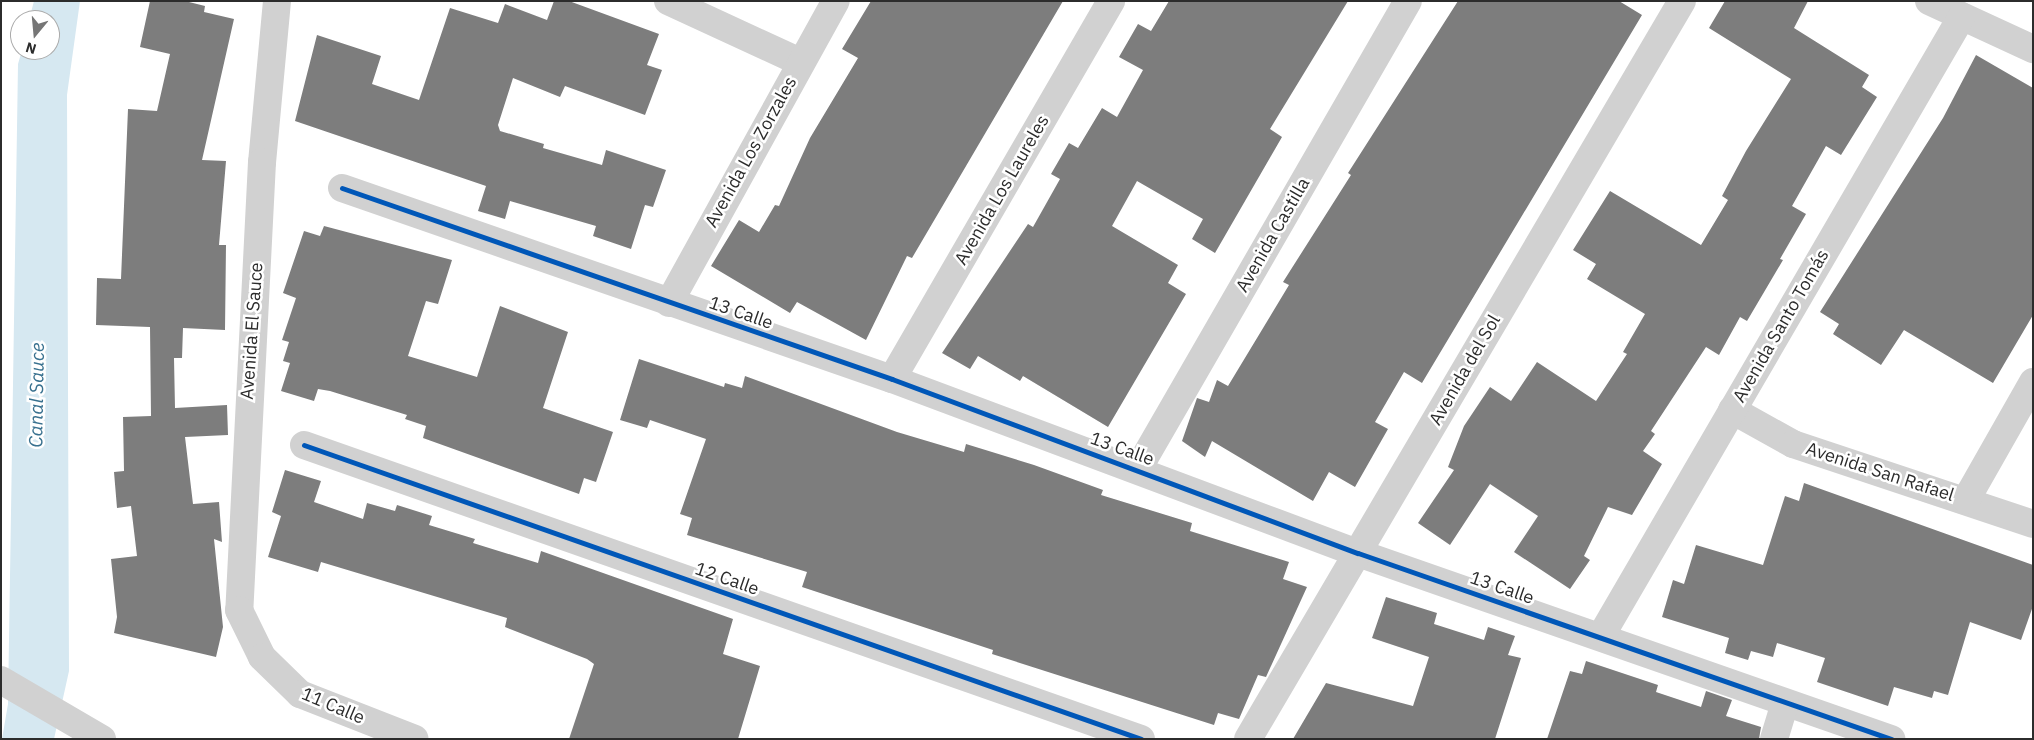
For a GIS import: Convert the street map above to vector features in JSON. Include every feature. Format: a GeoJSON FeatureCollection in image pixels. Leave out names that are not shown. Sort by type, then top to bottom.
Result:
{"type":"FeatureCollection","features":[{"type":"Feature","properties":{"kind":"street","name":"Avenida El Sauce"},"geometry":{"type":"LineString","coordinates":[[262,657],[239,610],[259,211],[277,1]]}},
{"type":"Feature","properties":{"kind":"street"},"geometry":{"type":"LineString","coordinates":[[668,1],[800,62]]}},
{"type":"Feature","properties":{"kind":"street","name":"Avenida Los Zorzales"},"geometry":{"type":"LineString","coordinates":[[669,303],[800,62],[836,1]]}},
{"type":"Feature","properties":{"kind":"street","name":"Avenida Los Laureles"},"geometry":{"type":"LineString","coordinates":[[892,380],[1111,1]]}},
{"type":"Feature","properties":{"kind":"street","name":"Avenida Castilla"},"geometry":{"type":"LineString","coordinates":[[1138,469],[1408,1]]}},
{"type":"Feature","properties":{"kind":"street","name":"Avenida del Sol"},"geometry":{"type":"LineString","coordinates":[[1248,739],[1682,1]]}},
{"type":"Feature","properties":{"kind":"street"},"geometry":{"type":"LineString","coordinates":[[1929,1],[2033,49]]}},
{"type":"Feature","properties":{"kind":"street","name":"Avenida Santo Tomás"},"geometry":{"type":"LineString","coordinates":[[1601,636],[1962,16]]}},
{"type":"Feature","properties":{"kind":"street","name":"13 Calle"},"geometry":{"type":"LineString","coordinates":[[342,188],[892,380],[1138,469],[1358,553],[1601,636],[1785,704],[1891,739]]}},
{"type":"Feature","properties":{"kind":"street"},"geometry":{"type":"LineString","coordinates":[[1966,500],[2033,382]]}},
{"type":"Feature","properties":{"kind":"street","name":"Avenida San Rafael"},"geometry":{"type":"LineString","coordinates":[[1732,410],[1793,444],[1966,500],[2033,524]]}},
{"type":"Feature","properties":{"kind":"street","name":"12 Calle"},"geometry":{"type":"LineString","coordinates":[[304,445],[1141,739]]}},
{"type":"Feature","properties":{"kind":"street","name":"11 Calle"},"geometry":{"type":"LineString","coordinates":[[262,657],[300,694],[415,739]]}},
{"type":"Feature","properties":{"kind":"street"},"geometry":{"type":"LineString","coordinates":[[1,680],[102,739]]}},
{"type":"Feature","properties":{"kind":"street"},"geometry":{"type":"LineString","coordinates":[[1774,739],[1785,704]]}},
{"type":"Feature","properties":{"kind":"water","name":"Canal Sauce"},"geometry":{"type":"Polygon","coordinates":[[[34,1],[80,1],[67,95],[69,671],[54,739],[2,739],[8,704],[18,64],[19,60],[60,60],[60,10],[32,10],[34,1]]]}},
{"type":"Feature","properties":{"kind":"building"},"geometry":{"type":"Polygon","coordinates":[[[150,1],[185,1],[205,6],[204,12],[234,19],[202,160],[226,161],[219,245],[226,245],[225,330],[183,328],[182,358],[174,358],[175,408],[227,405],[228,435],[185,437],[193,504],[219,502],[222,542],[214,539],[223,627],[216,657],[114,633],[117,617],[111,559],[137,556],[131,506],[117,508],[114,472],[124,471],[123,417],[151,416],[150,327],[96,325],[97,278],[121,279],[128,109],[157,111],[170,54],[140,47],[150,1]]]}},
{"type":"Feature","properties":{"kind":"building"},"geometry":{"type":"Polygon","coordinates":[[[554,1],[569,1],[659,34],[647,65],[662,70],[645,115],[565,86],[560,97],[513,78],[498,125],[500,131],[544,144],[543,148],[602,165],[606,150],[666,170],[653,207],[645,205],[631,249],[593,236],[596,226],[510,201],[505,219],[478,211],[486,186],[295,121],[317,35],[381,56],[372,84],[419,100],[450,8],[498,23],[505,4],[547,20],[554,1]]]}},
{"type":"Feature","properties":{"kind":"building"},"geometry":{"type":"Polygon","coordinates":[[[871,1],[1063,1],[912,258],[907,256],[866,340],[797,302],[790,313],[711,266],[739,220],[759,232],[775,205],[779,206],[810,138],[858,58],[842,49],[871,1]]]}},
{"type":"Feature","properties":{"kind":"building"},"geometry":{"type":"Polygon","coordinates":[[[1169,1],[1348,1],[1270,129],[1282,137],[1215,253],[1192,239],[1203,219],[1137,181],[1112,226],[1178,265],[1168,283],[1186,294],[1108,427],[1023,376],[1020,381],[978,356],[970,369],[942,353],[1028,224],[1033,227],[1060,179],[1051,174],[1069,143],[1078,148],[1102,108],[1117,117],[1143,70],[1119,57],[1138,24],[1151,31],[1169,1]]]}},
{"type":"Feature","properties":{"kind":"building"},"geometry":{"type":"Polygon","coordinates":[[[1458,1],[1619,1],[1642,15],[1422,383],[1404,372],[1375,422],[1388,429],[1355,487],[1329,472],[1313,501],[1212,441],[1205,457],[1182,441],[1197,398],[1209,402],[1217,380],[1228,386],[1289,285],[1283,282],[1351,175],[1348,173],[1458,1]]]}},
{"type":"Feature","properties":{"kind":"building"},"geometry":{"type":"Polygon","coordinates":[[[1725,1],[1808,1],[1794,28],[1869,75],[1862,87],[1877,97],[1841,155],[1826,146],[1792,206],[1806,214],[1780,259],[1783,260],[1747,321],[1740,317],[1719,355],[1706,347],[1651,431],[1655,434],[1643,451],[1662,464],[1632,515],[1608,507],[1584,556],[1590,560],[1570,589],[1514,552],[1538,516],[1490,484],[1450,545],[1418,523],[1454,470],[1448,467],[1464,426],[1490,387],[1511,401],[1537,362],[1596,401],[1627,354],[1623,352],[1645,314],[1587,279],[1596,264],[1573,250],[1610,191],[1701,245],[1728,200],[1722,196],[1746,151],[1791,79],[1709,28],[1725,1]]]}},
{"type":"Feature","properties":{"kind":"building"},"geometry":{"type":"Polygon","coordinates":[[[1976,55],[2033,88],[2033,315],[1993,383],[1904,330],[1881,365],[1833,334],[1839,324],[1820,312],[1943,118],[1976,55]]]}},
{"type":"Feature","properties":{"kind":"building"},"geometry":{"type":"Polygon","coordinates":[[[324,226],[452,260],[438,304],[426,301],[408,356],[477,377],[500,306],[568,332],[543,408],[613,432],[596,482],[584,478],[579,494],[423,438],[426,426],[405,419],[407,415],[330,391],[318,389],[314,401],[281,391],[290,363],[283,361],[289,342],[282,340],[296,298],[283,293],[304,231],[320,236],[324,226]]]}},
{"type":"Feature","properties":{"kind":"building"},"geometry":{"type":"Polygon","coordinates":[[[639,359],[724,387],[725,383],[742,388],[745,376],[897,432],[964,452],[966,444],[1034,465],[1103,490],[1101,495],[1192,523],[1190,531],[1289,562],[1283,579],[1307,587],[1266,677],[1258,675],[1239,719],[1218,713],[1214,725],[992,654],[993,650],[802,587],[807,572],[687,535],[692,518],[680,514],[706,439],[650,420],[647,428],[620,420],[639,359]]]}},
{"type":"Feature","properties":{"kind":"building"},"geometry":{"type":"Polygon","coordinates":[[[285,470],[321,481],[314,502],[363,519],[367,503],[395,511],[397,505],[432,516],[429,525],[475,539],[473,543],[538,563],[541,551],[733,619],[723,654],[760,666],[738,739],[569,739],[594,664],[587,659],[505,627],[507,618],[321,562],[318,572],[268,557],[281,516],[272,512],[285,470]]]}},
{"type":"Feature","properties":{"kind":"building"},"geometry":{"type":"Polygon","coordinates":[[[1804,483],[2033,565],[2033,606],[2021,640],[1970,622],[1948,695],[1934,691],[1932,698],[1894,687],[1888,706],[1817,682],[1825,658],[1777,643],[1773,657],[1751,651],[1748,660],[1725,653],[1729,638],[1662,617],[1673,580],[1684,584],[1696,545],[1763,565],[1785,496],[1799,501],[1804,483]]]}},
{"type":"Feature","properties":{"kind":"building"},"geometry":{"type":"Polygon","coordinates":[[[1386,597],[1437,613],[1434,624],[1484,640],[1488,627],[1515,636],[1508,655],[1521,658],[1495,739],[1293,739],[1326,683],[1413,706],[1429,657],[1372,638],[1386,597]]]}},
{"type":"Feature","properties":{"kind":"building"},"geometry":{"type":"Polygon","coordinates":[[[1586,661],[1658,685],[1656,692],[1701,707],[1706,691],[1732,700],[1726,716],[1761,727],[1759,739],[1547,739],[1570,671],[1582,674],[1586,661]]]}},
{"type":"Feature","properties":{"kind":"cycle path"},"geometry":{"type":"LineString","coordinates":[[342,188],[892,379],[1358,553],[1891,739]]}},
{"type":"Feature","properties":{"kind":"cycle path"},"geometry":{"type":"LineString","coordinates":[[304,445],[1141,739]]}}]}
